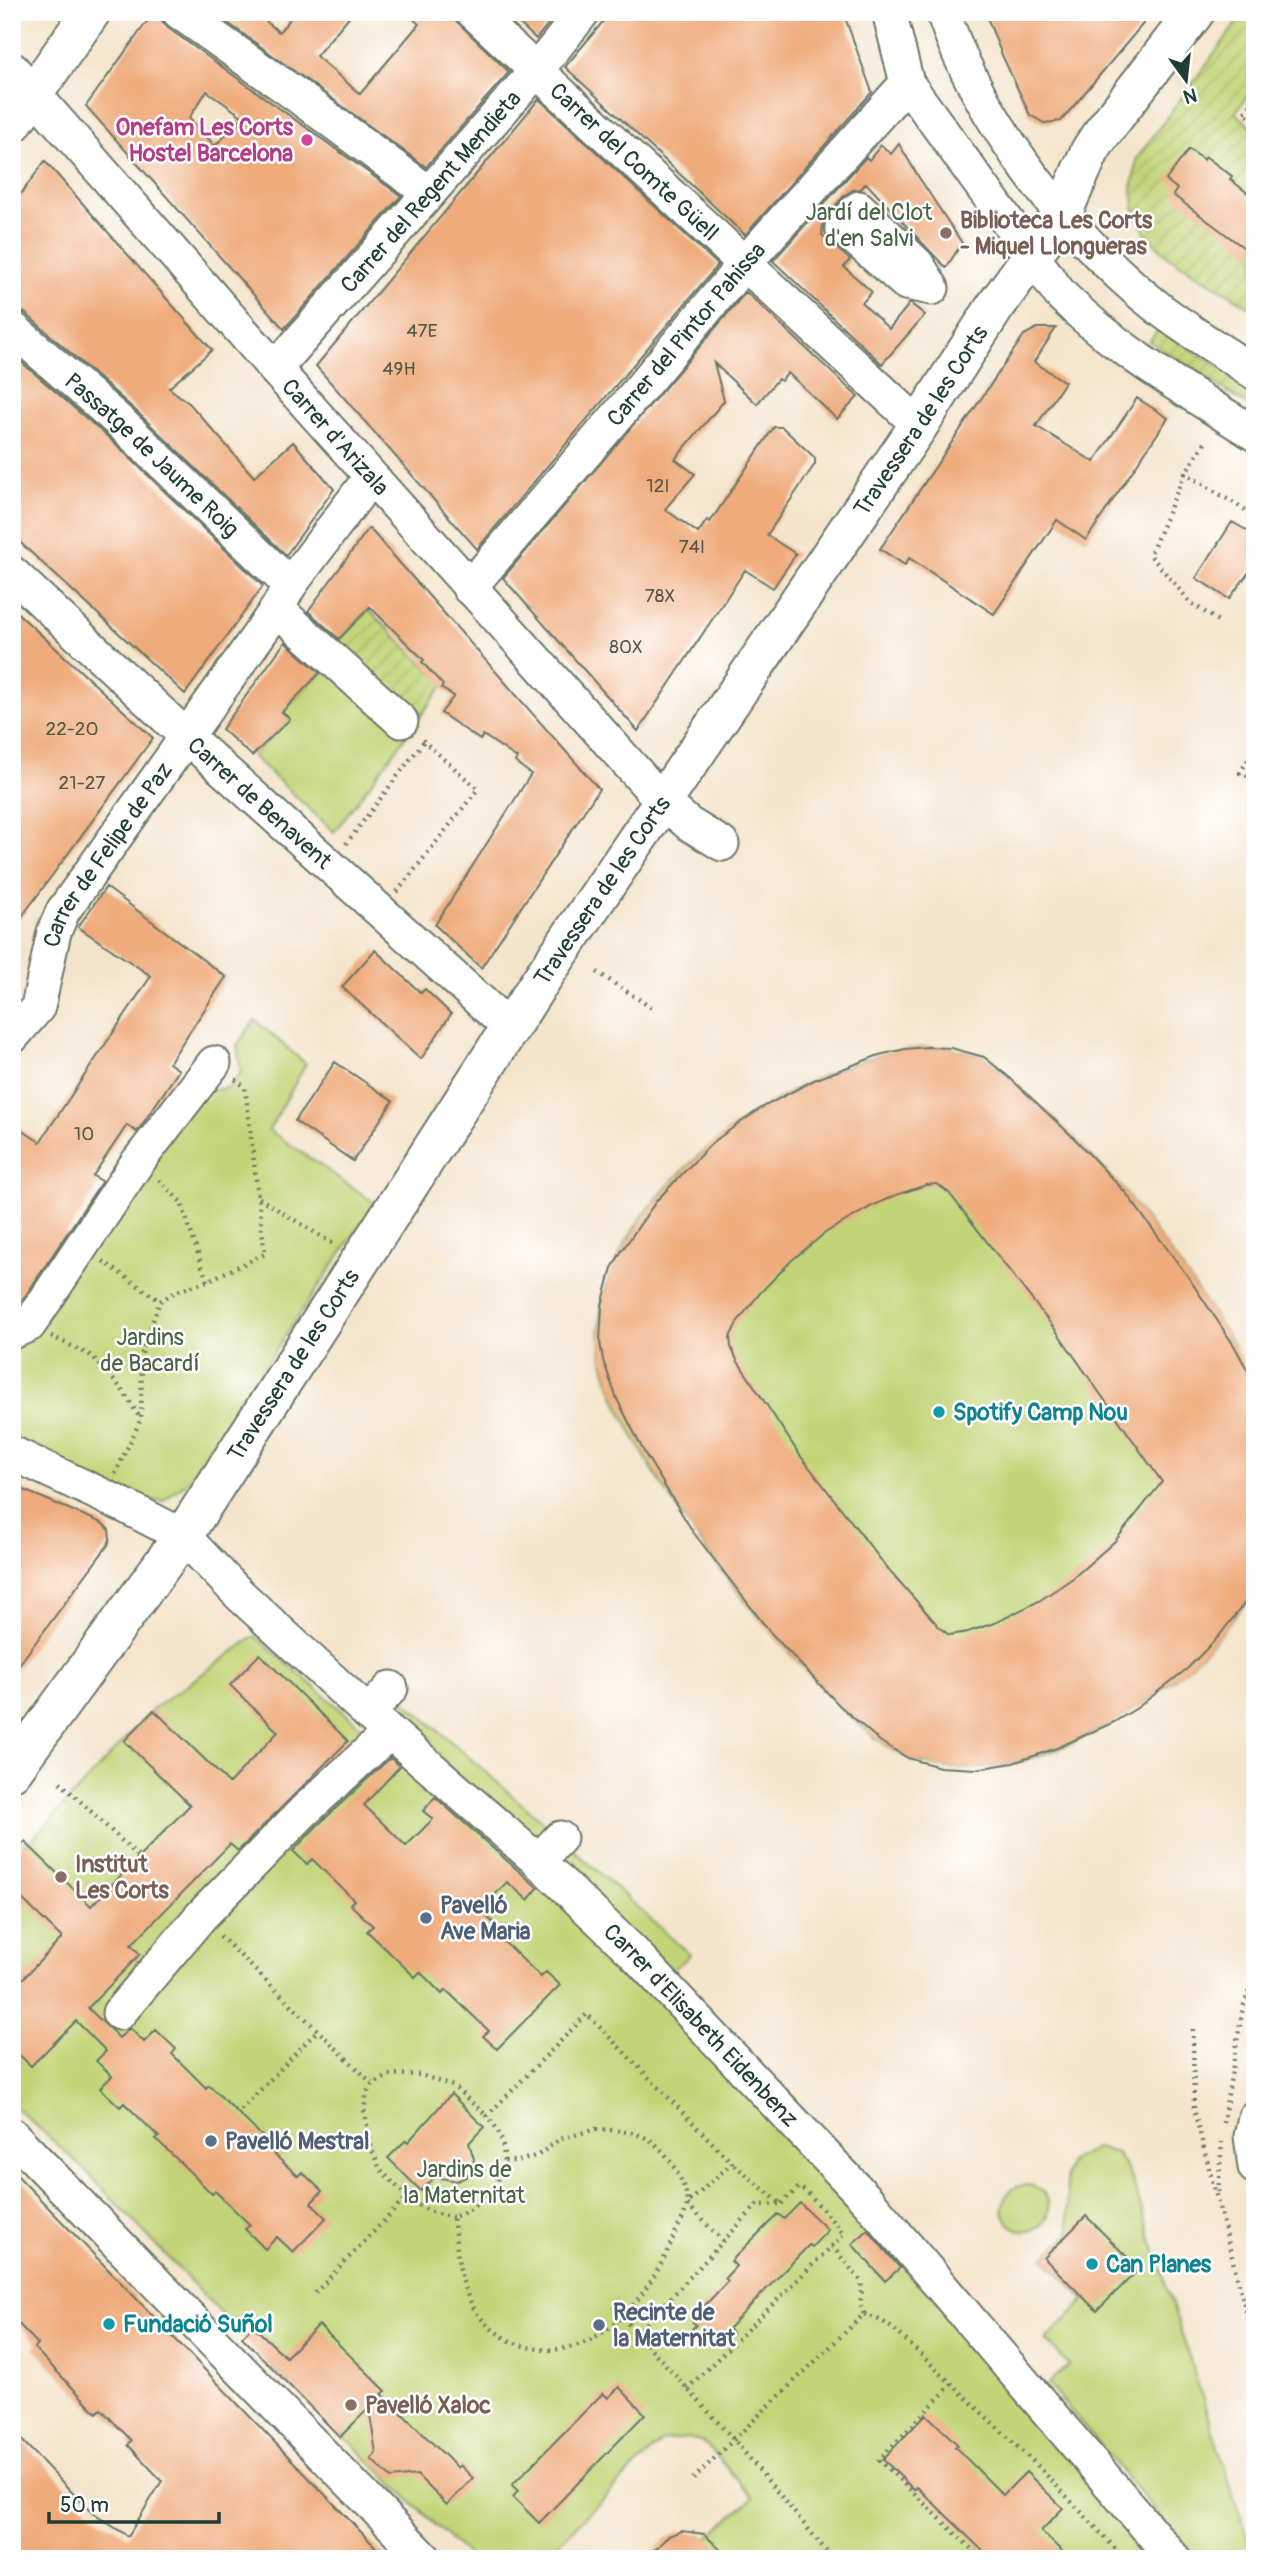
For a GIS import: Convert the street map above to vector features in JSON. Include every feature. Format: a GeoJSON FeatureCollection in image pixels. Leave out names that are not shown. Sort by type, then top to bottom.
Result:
{"type":"FeatureCollection","features":[{"type":"Feature","properties":{"kind":"main road"},"geometry":{"type":"LineString","coordinates":[[12,124],[23,81],[91,12]]}},
{"type":"Feature","properties":{"kind":"main road","name":"Travessera de les Corts"},"geometry":{"type":"LineString","coordinates":[[12,1771],[184,1536],[510,1028],[919,425],[1030,256],[1062,214],[1090,151],[1195,12]]}},
{"type":"Feature","properties":{"kind":"street"},"geometry":{"type":"LineString","coordinates":[[179,12],[429,193]]}},
{"type":"Feature","properties":{"kind":"street","name":"Carrer del Comte Güell"},"geometry":{"type":"LineString","coordinates":[[474,12],[919,425]]}},
{"type":"Feature","properties":{"kind":"street","name":"Carrer del Regent Mendieta"},"geometry":{"type":"LineString","coordinates":[[275,369],[536,71],[583,12]]}},
{"type":"Feature","properties":{"kind":"street"},"geometry":{"type":"LineString","coordinates":[[889,12],[906,83],[1030,256],[1073,307],[1142,363],[1255,434]]}},
{"type":"Feature","properties":{"kind":"street"},"geometry":{"type":"LineString","coordinates":[[943,12],[967,70],[1024,162],[1062,214],[1114,270],[1162,311],[1255,373]]}},
{"type":"Feature","properties":{"kind":"street","name":"Carrer d'Arizala"},"geometry":{"type":"LineString","coordinates":[[23,81],[469,588],[663,802],[689,824],[722,844]]}},
{"type":"Feature","properties":{"kind":"street","name":"Carrer del Pintor Pahissa"},"geometry":{"type":"LineString","coordinates":[[469,588],[745,263],[906,83]]}},
{"type":"Feature","properties":{"kind":"street"},"geometry":{"type":"LineString","coordinates":[[1024,162],[1058,174],[1070,169],[1090,151]]}},
{"type":"Feature","properties":{"kind":"street","name":"Passatge de Jaume Roig"},"geometry":{"type":"LineString","coordinates":[[12,328],[122,424],[283,597],[414,732]]}},
{"type":"Feature","properties":{"kind":"street","name":"Carrer de Felipe de Paz"},"geometry":{"type":"LineString","coordinates":[[12,1037],[38,1007],[54,932],[63,911],[283,597],[371,477]]}},
{"type":"Feature","properties":{"kind":"street","name":"Carrer de Benavent"},"geometry":{"type":"LineString","coordinates":[[12,573],[187,737],[510,1028]]}},
{"type":"Feature","properties":{"kind":"street"},"geometry":{"type":"LineString","coordinates":[[28,1332],[29,1325],[137,1164],[214,1063]]}},
{"type":"Feature","properties":{"kind":"street","name":"Carrer d'Elisabeth Eidenbenz"},"geometry":{"type":"LineString","coordinates":[[12,1453],[184,1536],[240,1595],[379,1723],[549,1850],[633,1952],[869,2202],[1174,2559]]}},
{"type":"Feature","properties":{"kind":"street"},"geometry":{"type":"LineString","coordinates":[[118,2013],[201,1916],[304,1811],[379,1723],[391,1688]]}},
{"type":"Feature","properties":{"kind":"street"},"geometry":{"type":"LineString","coordinates":[[1255,2117],[1251,2136],[1255,2167]]}},
{"type":"Feature","properties":{"kind":"street"},"geometry":{"type":"LineString","coordinates":[[12,2135],[425,2559]]}},
{"type":"Feature","properties":{"kind":"path"},"geometry":{"type":"LineString","coordinates":[[1255,100],[1244,113],[1255,121]]}},
{"type":"Feature","properties":{"kind":"path"},"geometry":{"type":"LineString","coordinates":[[1205,443],[1185,473],[1150,555],[1190,602],[1218,621]]}},
{"type":"Feature","properties":{"kind":"path"},"geometry":{"type":"LineString","coordinates":[[1185,473],[1255,516]]}},
{"type":"Feature","properties":{"kind":"path"},"geometry":{"type":"LineString","coordinates":[[342,847],[414,732],[478,789],[394,897]]}},
{"type":"Feature","properties":{"kind":"path"},"geometry":{"type":"LineString","coordinates":[[1255,748],[1240,773],[1255,779]]}},
{"type":"Feature","properties":{"kind":"path"},"geometry":{"type":"LineString","coordinates":[[597,972],[655,1010]]}},
{"type":"Feature","properties":{"kind":"path"},"geometry":{"type":"LineString","coordinates":[[112,1480],[141,1419],[142,1352],[160,1301],[177,1291],[265,1254],[245,1087],[214,1063]]}},
{"type":"Feature","properties":{"kind":"path"},"geometry":{"type":"LineString","coordinates":[[150,1172],[180,1202],[206,1281]]}},
{"type":"Feature","properties":{"kind":"path"},"geometry":{"type":"LineString","coordinates":[[258,1197],[335,1246]]}},
{"type":"Feature","properties":{"kind":"path"},"geometry":{"type":"LineString","coordinates":[[96,1256],[160,1301]]}},
{"type":"Feature","properties":{"kind":"path"},"geometry":{"type":"LineString","coordinates":[[28,1332],[92,1356],[121,1388],[141,1419]]}},
{"type":"Feature","properties":{"kind":"path"},"geometry":{"type":"LineString","coordinates":[[60,1782],[139,1857]]}},
{"type":"Feature","properties":{"kind":"path"},"geometry":{"type":"LineString","coordinates":[[201,1916],[373,2084]]}},
{"type":"Feature","properties":{"kind":"path"},"geometry":{"type":"LineString","coordinates":[[1223,2125],[1243,2007],[1255,1977]]}},
{"type":"Feature","properties":{"kind":"path"},"geometry":{"type":"LineString","coordinates":[[487,2116],[587,2014],[732,2163],[780,2204]]}},
{"type":"Feature","properties":{"kind":"path"},"geometry":{"type":"LineString","coordinates":[[1194,2029],[1194,2110],[1255,2346]]}},
{"type":"Feature","properties":{"kind":"path"},"geometry":{"type":"LineString","coordinates":[[241,2110],[318,2030]]}},
{"type":"Feature","properties":{"kind":"path"},"geometry":{"type":"LineString","coordinates":[[392,2074],[421,2075],[453,2085],[487,2116],[495,2124],[504,2146],[504,2161],[498,2180],[485,2197],[468,2212],[453,2217],[430,2212],[407,2197],[380,2169],[372,2150],[364,2110],[367,2092],[373,2084],[392,2074]]}},
{"type":"Feature","properties":{"kind":"path"},"geometry":{"type":"LineString","coordinates":[[504,2161],[520,2161],[538,2155],[560,2139],[596,2129],[629,2131],[655,2142],[683,2182],[687,2204],[723,2241]]}},
{"type":"Feature","properties":{"kind":"path"},"geometry":{"type":"LineString","coordinates":[[1218,2196],[1222,2137]]}},
{"type":"Feature","properties":{"kind":"path"},"geometry":{"type":"LineString","coordinates":[[453,2217],[464,2287],[472,2307],[494,2331],[509,2340],[544,2350],[576,2346],[600,2335],[622,2318],[665,2260],[687,2204],[732,2163]]}},
{"type":"Feature","properties":{"kind":"path"},"geometry":{"type":"LineString","coordinates":[[636,2334],[757,2205],[780,2204],[799,2187],[811,2196],[844,2234],[687,2389]]}},
{"type":"Feature","properties":{"kind":"path"},"geometry":{"type":"LineString","coordinates":[[315,2292],[407,2197]]}},
{"type":"Feature","properties":{"kind":"path"},"geometry":{"type":"LineString","coordinates":[[832,2246],[861,2281],[860,2303],[864,2315]]}},
{"type":"Feature","properties":{"kind":"path"},"geometry":{"type":"LineString","coordinates":[[864,2315],[882,2321],[895,2330],[1039,2467],[1125,2559]]}},
{"type":"Feature","properties":{"kind":"path"},"geometry":{"type":"LineString","coordinates":[[693,2479],[864,2315]]}},
{"type":"Feature","properties":{"kind":"path"},"geometry":{"type":"LineString","coordinates":[[622,2318],[735,2441],[833,2559]]}},
{"type":"Feature","properties":{"kind":"path"},"geometry":{"type":"LineString","coordinates":[[952,2384],[879,2460],[982,2559]]}},
{"type":"Feature","properties":{"kind":"green space"},"geometry":{"type":"Polygon","coordinates":[[[1245,12],[1255,12],[1255,86],[1235,113],[1255,129],[1255,310],[1170,258],[1146,235],[1135,212],[1132,189],[1137,158],[1245,12]]]}},
{"type":"Feature","properties":{"kind":"green space"},"geometry":{"type":"Polygon","coordinates":[[[1159,329],[1255,389],[1255,410],[1149,341],[1159,329]]]}},
{"type":"Feature","properties":{"kind":"green space"},"geometry":{"type":"Polygon","coordinates":[[[368,609],[444,684],[414,725],[328,649],[368,609]]]}},
{"type":"Feature","properties":{"kind":"green space"},"geometry":{"type":"Polygon","coordinates":[[[325,668],[407,735],[334,832],[252,756],[289,719],[282,712],[325,668]]]}},
{"type":"Feature","properties":{"kind":"green space","name":"Jardins de Bacardí"},"geometry":{"type":"Polygon","coordinates":[[[255,1020],[306,1064],[269,1130],[375,1203],[186,1483],[163,1501],[137,1500],[12,1443],[12,1346],[198,1093],[229,1087],[241,1072],[237,1045],[255,1020]]]}},
{"type":"Feature","properties":{"kind":"green space","name":"Spotify Camp Nou"},"geometry":{"type":"Polygon","coordinates":[[[928,1047],[951,1048],[984,1057],[1074,1138],[1125,1192],[1186,1274],[1235,1347],[1255,1590],[1195,1661],[1127,1714],[1092,1734],[1055,1750],[1017,1762],[979,1768],[942,1767],[895,1751],[863,1728],[779,1641],[710,1555],[660,1482],[614,1395],[600,1342],[606,1289],[629,1237],[665,1188],[712,1144],[766,1106],[822,1076],[877,1056],[928,1047]]]}},
{"type":"Feature","properties":{"kind":"green space","name":"Jardins de la Maternitat"},"geometry":{"type":"Polygon","coordinates":[[[255,1636],[547,1886],[735,2077],[910,2268],[1157,2559],[726,2559],[705,2539],[753,2498],[704,2442],[688,2438],[662,2441],[542,2559],[471,2559],[275,2370],[81,2166],[12,2104],[12,1856],[25,1842],[28,1844],[153,1709],[255,1636]]]}},
{"type":"Feature","properties":{"kind":"green space"},"geometry":{"type":"Polygon","coordinates":[[[399,1696],[546,1825],[531,1842],[383,1712],[399,1696]]]}},
{"type":"Feature","properties":{"kind":"green space"},"geometry":{"type":"Polygon","coordinates":[[[571,1847],[690,1955],[670,1973],[554,1863],[571,1847]]]}},
{"type":"Feature","properties":{"kind":"green space"},"geometry":{"type":"Polygon","coordinates":[[[1095,2148],[1117,2153],[1132,2179],[1254,2559],[1196,2559],[1048,2384],[1069,2365],[1046,2340],[1085,2300],[1044,2258],[1069,2233],[1066,2176],[1070,2161],[1095,2148]]]}},
{"type":"Feature","properties":{"kind":"green space"},"geometry":{"type":"Polygon","coordinates":[[[1026,2185],[1042,2192],[1049,2208],[1042,2224],[1026,2231],[1010,2224],[1003,2208],[1010,2192],[1026,2185]]]}},
{"type":"Feature","properties":{"kind":"building"},"geometry":{"type":"Polygon","coordinates":[[[154,12],[160,12],[162,21],[168,28],[401,196],[284,329],[86,106],[154,12]],[[207,91],[189,118],[215,146],[243,117],[207,91]]]}},
{"type":"Feature","properties":{"kind":"building"},"geometry":{"type":"Polygon","coordinates":[[[213,12],[255,12],[279,32],[296,12],[353,12],[316,56],[360,94],[419,24],[405,12],[447,12],[509,72],[426,167],[213,12]]]}},
{"type":"Feature","properties":{"kind":"building"},"geometry":{"type":"Polygon","coordinates":[[[507,12],[558,12],[536,39],[507,12]]]}},
{"type":"Feature","properties":{"kind":"building"},"geometry":{"type":"Polygon","coordinates":[[[611,12],[843,12],[872,92],[745,235],[565,67],[611,12]]]}},
{"type":"Feature","properties":{"kind":"building"},"geometry":{"type":"Polygon","coordinates":[[[985,12],[1153,12],[1061,121],[1044,123],[1030,115],[985,12]]]}},
{"type":"Feature","properties":{"kind":"building"},"geometry":{"type":"Polygon","coordinates":[[[539,99],[718,265],[477,549],[316,366],[539,99]]]}},
{"type":"Feature","properties":{"kind":"building"},"geometry":{"type":"Polygon","coordinates":[[[899,144],[962,243],[946,268],[866,183],[861,189],[845,195],[827,215],[823,222],[822,235],[850,260],[844,267],[872,292],[862,303],[889,329],[910,303],[925,315],[882,364],[773,261],[866,157],[869,160],[881,145],[891,154],[899,144]]]}},
{"type":"Feature","properties":{"kind":"building"},"geometry":{"type":"Polygon","coordinates":[[[1189,149],[1204,160],[1206,157],[1232,176],[1230,179],[1255,199],[1255,256],[1173,195],[1177,189],[1166,180],[1189,149]]]}},
{"type":"Feature","properties":{"kind":"building"},"geometry":{"type":"Polygon","coordinates":[[[45,161],[212,350],[169,388],[190,404],[254,477],[293,442],[334,489],[286,555],[135,410],[25,313],[12,309],[12,206],[45,161]]]}},
{"type":"Feature","properties":{"kind":"building"},"geometry":{"type":"Polygon","coordinates":[[[746,292],[858,397],[837,419],[788,373],[781,381],[778,379],[757,404],[714,363],[724,401],[675,459],[695,474],[665,509],[698,533],[707,520],[710,522],[774,427],[782,427],[815,458],[815,464],[767,535],[796,554],[773,588],[745,570],[638,731],[503,578],[746,292]]]}},
{"type":"Feature","properties":{"kind":"building"},"geometry":{"type":"Polygon","coordinates":[[[1037,328],[1056,328],[1034,362],[1065,382],[1036,426],[1094,462],[1137,398],[1168,418],[1086,540],[1057,520],[994,614],[909,558],[905,565],[880,549],[1024,335],[1037,328]]]}},
{"type":"Feature","properties":{"kind":"building"},"geometry":{"type":"Polygon","coordinates":[[[12,354],[109,438],[263,586],[185,694],[12,535],[12,354]]]}},
{"type":"Feature","properties":{"kind":"building"},"geometry":{"type":"Polygon","coordinates":[[[1232,522],[1255,535],[1255,564],[1229,599],[1196,578],[1232,522]]]}},
{"type":"Feature","properties":{"kind":"building"},"geometry":{"type":"Polygon","coordinates":[[[369,528],[599,789],[481,968],[435,925],[531,774],[515,762],[517,758],[483,735],[480,740],[441,713],[454,696],[441,688],[443,685],[422,662],[424,660],[370,607],[339,639],[308,611],[369,528]]]}},
{"type":"Feature","properties":{"kind":"building"},"geometry":{"type":"Polygon","coordinates":[[[12,608],[153,738],[12,930],[12,608]]]}},
{"type":"Feature","properties":{"kind":"building"},"geometry":{"type":"Polygon","coordinates":[[[285,642],[320,673],[282,712],[290,719],[252,756],[222,729],[285,642]]]}},
{"type":"Feature","properties":{"kind":"building"},"geometry":{"type":"Polygon","coordinates":[[[106,887],[226,977],[169,1063],[179,1070],[137,1132],[127,1125],[93,1176],[102,1181],[22,1301],[12,1295],[12,1124],[40,1142],[151,976],[78,927],[106,887]]]}},
{"type":"Feature","properties":{"kind":"building"},"geometry":{"type":"Polygon","coordinates":[[[375,950],[421,993],[425,989],[451,1014],[421,1059],[342,987],[375,950]]]}},
{"type":"Feature","properties":{"kind":"building","name":"Spotify Camp Nou"},"geometry":{"type":"Polygon","coordinates":[[[951,1048],[984,1057],[1074,1138],[1125,1192],[1186,1274],[1235,1347],[1255,1384],[1255,1590],[1218,1637],[1188,1668],[1137,1708],[1114,1722],[1057,1748],[1013,1763],[976,1769],[940,1767],[922,1762],[908,1758],[881,1742],[840,1706],[770,1632],[693,1532],[644,1452],[617,1399],[603,1360],[600,1342],[602,1305],[612,1268],[621,1252],[657,1200],[713,1142],[761,1108],[814,1080],[879,1055],[905,1049],[951,1048]],[[937,1184],[926,1185],[872,1206],[825,1233],[792,1260],[761,1292],[738,1321],[730,1337],[737,1360],[799,1454],[884,1564],[949,1635],[997,1622],[1039,1601],[1073,1578],[1115,1541],[1162,1482],[1057,1332],[949,1193],[937,1184]]]}},
{"type":"Feature","properties":{"kind":"building"},"geometry":{"type":"Polygon","coordinates":[[[335,1062],[393,1101],[353,1161],[295,1121],[335,1062]]]}},
{"type":"Feature","properties":{"kind":"building"},"geometry":{"type":"Polygon","coordinates":[[[12,1485],[102,1523],[109,1530],[110,1539],[12,1674],[12,1485]]]}},
{"type":"Feature","properties":{"kind":"building"},"geometry":{"type":"Polygon","coordinates":[[[260,1654],[348,1741],[238,1851],[230,1844],[131,1945],[140,1954],[88,2008],[119,2038],[130,2028],[144,2042],[156,2030],[176,2049],[172,2054],[206,2088],[209,2085],[265,2139],[262,2143],[298,2176],[302,2172],[322,2191],[311,2203],[326,2218],[293,2252],[277,2237],[265,2249],[245,2229],[250,2225],[215,2191],[212,2194],[124,2103],[120,2107],[100,2088],[112,2076],[96,2061],[106,2051],[76,2021],[31,2066],[12,2048],[12,1990],[62,1938],[12,1889],[12,1855],[25,1842],[91,1906],[190,1805],[124,1741],[154,1710],[229,1783],[278,1732],[230,1685],[260,1654]]]}},
{"type":"Feature","properties":{"kind":"building"},"geometry":{"type":"Polygon","coordinates":[[[390,1758],[400,1766],[364,1805],[406,1846],[433,1819],[423,1811],[435,1797],[538,1888],[528,1900],[507,1882],[480,1910],[503,1932],[498,1936],[541,1977],[546,1972],[560,1985],[497,2049],[483,2036],[489,2031],[446,1990],[442,1994],[420,1972],[415,1977],[367,1931],[373,1926],[350,1904],[354,1900],[312,1859],[307,1864],[293,1851],[390,1758]]]}},
{"type":"Feature","properties":{"kind":"building"},"geometry":{"type":"Polygon","coordinates":[[[451,2094],[484,2127],[469,2143],[474,2159],[472,2169],[466,2177],[457,2181],[435,2177],[421,2191],[388,2158],[406,2140],[408,2142],[451,2094]]]}},
{"type":"Feature","properties":{"kind":"building"},"geometry":{"type":"Polygon","coordinates":[[[12,2170],[387,2559],[12,2559],[12,2430],[92,2513],[128,2536],[162,2481],[128,2445],[132,2441],[101,2409],[97,2413],[34,2348],[38,2344],[12,2317],[12,2170]]]}},
{"type":"Feature","properties":{"kind":"building"},"geometry":{"type":"Polygon","coordinates":[[[800,2203],[828,2230],[812,2247],[809,2245],[728,2329],[732,2333],[719,2346],[709,2336],[705,2341],[692,2329],[696,2325],[691,2320],[728,2281],[725,2278],[736,2266],[731,2261],[778,2214],[784,2219],[800,2203]]]}},
{"type":"Feature","properties":{"kind":"building","name":"Can Planes"},"geometry":{"type":"Polygon","coordinates":[[[1086,2216],[1139,2269],[1097,2311],[1044,2258],[1086,2216]]]}},
{"type":"Feature","properties":{"kind":"building"},"geometry":{"type":"Polygon","coordinates":[[[868,2230],[900,2268],[885,2281],[852,2244],[868,2230]]]}},
{"type":"Feature","properties":{"kind":"building","name":"Pavelló Xaloc"},"geometry":{"type":"Polygon","coordinates":[[[319,2325],[386,2391],[382,2394],[458,2468],[460,2465],[473,2478],[447,2505],[417,2475],[391,2478],[371,2459],[376,2453],[369,2408],[340,2437],[242,2337],[253,2326],[286,2357],[319,2325]]]}},
{"type":"Feature","properties":{"kind":"building"},"geometry":{"type":"Polygon","coordinates":[[[619,2387],[645,2414],[539,2523],[513,2497],[518,2491],[512,2485],[603,2393],[608,2398],[619,2387]]]}},
{"type":"Feature","properties":{"kind":"building"},"geometry":{"type":"Polygon","coordinates":[[[926,2414],[1003,2495],[1026,2472],[1063,2508],[1041,2531],[1070,2559],[991,2559],[917,2487],[914,2490],[883,2459],[926,2414]]]}},
{"type":"Feature","properties":{"kind":"building"},"geometry":{"type":"Polygon","coordinates":[[[682,2531],[704,2534],[730,2559],[646,2559],[668,2536],[682,2531]]]}},
{"type":"Feature","properties":{"kind":"place","name":"Onefam Les Corts Hostel Barcelona"},"geometry":{"type":"Point","coordinates":[307,140]}},
{"type":"Feature","properties":{"kind":"place","name":"Biblioteca Les Corts - Miquel Llongueras"},"geometry":{"type":"Point","coordinates":[946,233]}},
{"type":"Feature","properties":{"kind":"place","name":"Spotify Camp Nou"},"geometry":{"type":"Point","coordinates":[939,1412]}},
{"type":"Feature","properties":{"kind":"place","name":"Institut Les Corts"},"geometry":{"type":"Point","coordinates":[61,1877]}},
{"type":"Feature","properties":{"kind":"place","name":"Pavelló Ave Maria"},"geometry":{"type":"Point","coordinates":[426,1918]}},
{"type":"Feature","properties":{"kind":"place","name":"Pavelló Mestral"},"geometry":{"type":"Point","coordinates":[211,2141]}},
{"type":"Feature","properties":{"kind":"place","name":"Can Planes"},"geometry":{"type":"Point","coordinates":[1092,2264]}},
{"type":"Feature","properties":{"kind":"place","name":"Fundació Suñol"},"geometry":{"type":"Point","coordinates":[109,2324]}},
{"type":"Feature","properties":{"kind":"place","name":"Recinte de la Maternitat"},"geometry":{"type":"Point","coordinates":[599,2325]}},
{"type":"Feature","properties":{"kind":"place","name":"Pavelló Xaloc"},"geometry":{"type":"Point","coordinates":[351,2405]}},
{"type":"Feature","properties":{"kind":"park label","name":"Jardí del Clot d'en Salvi"},"geometry":{"type":"Point","coordinates":[869,225]}}]}
